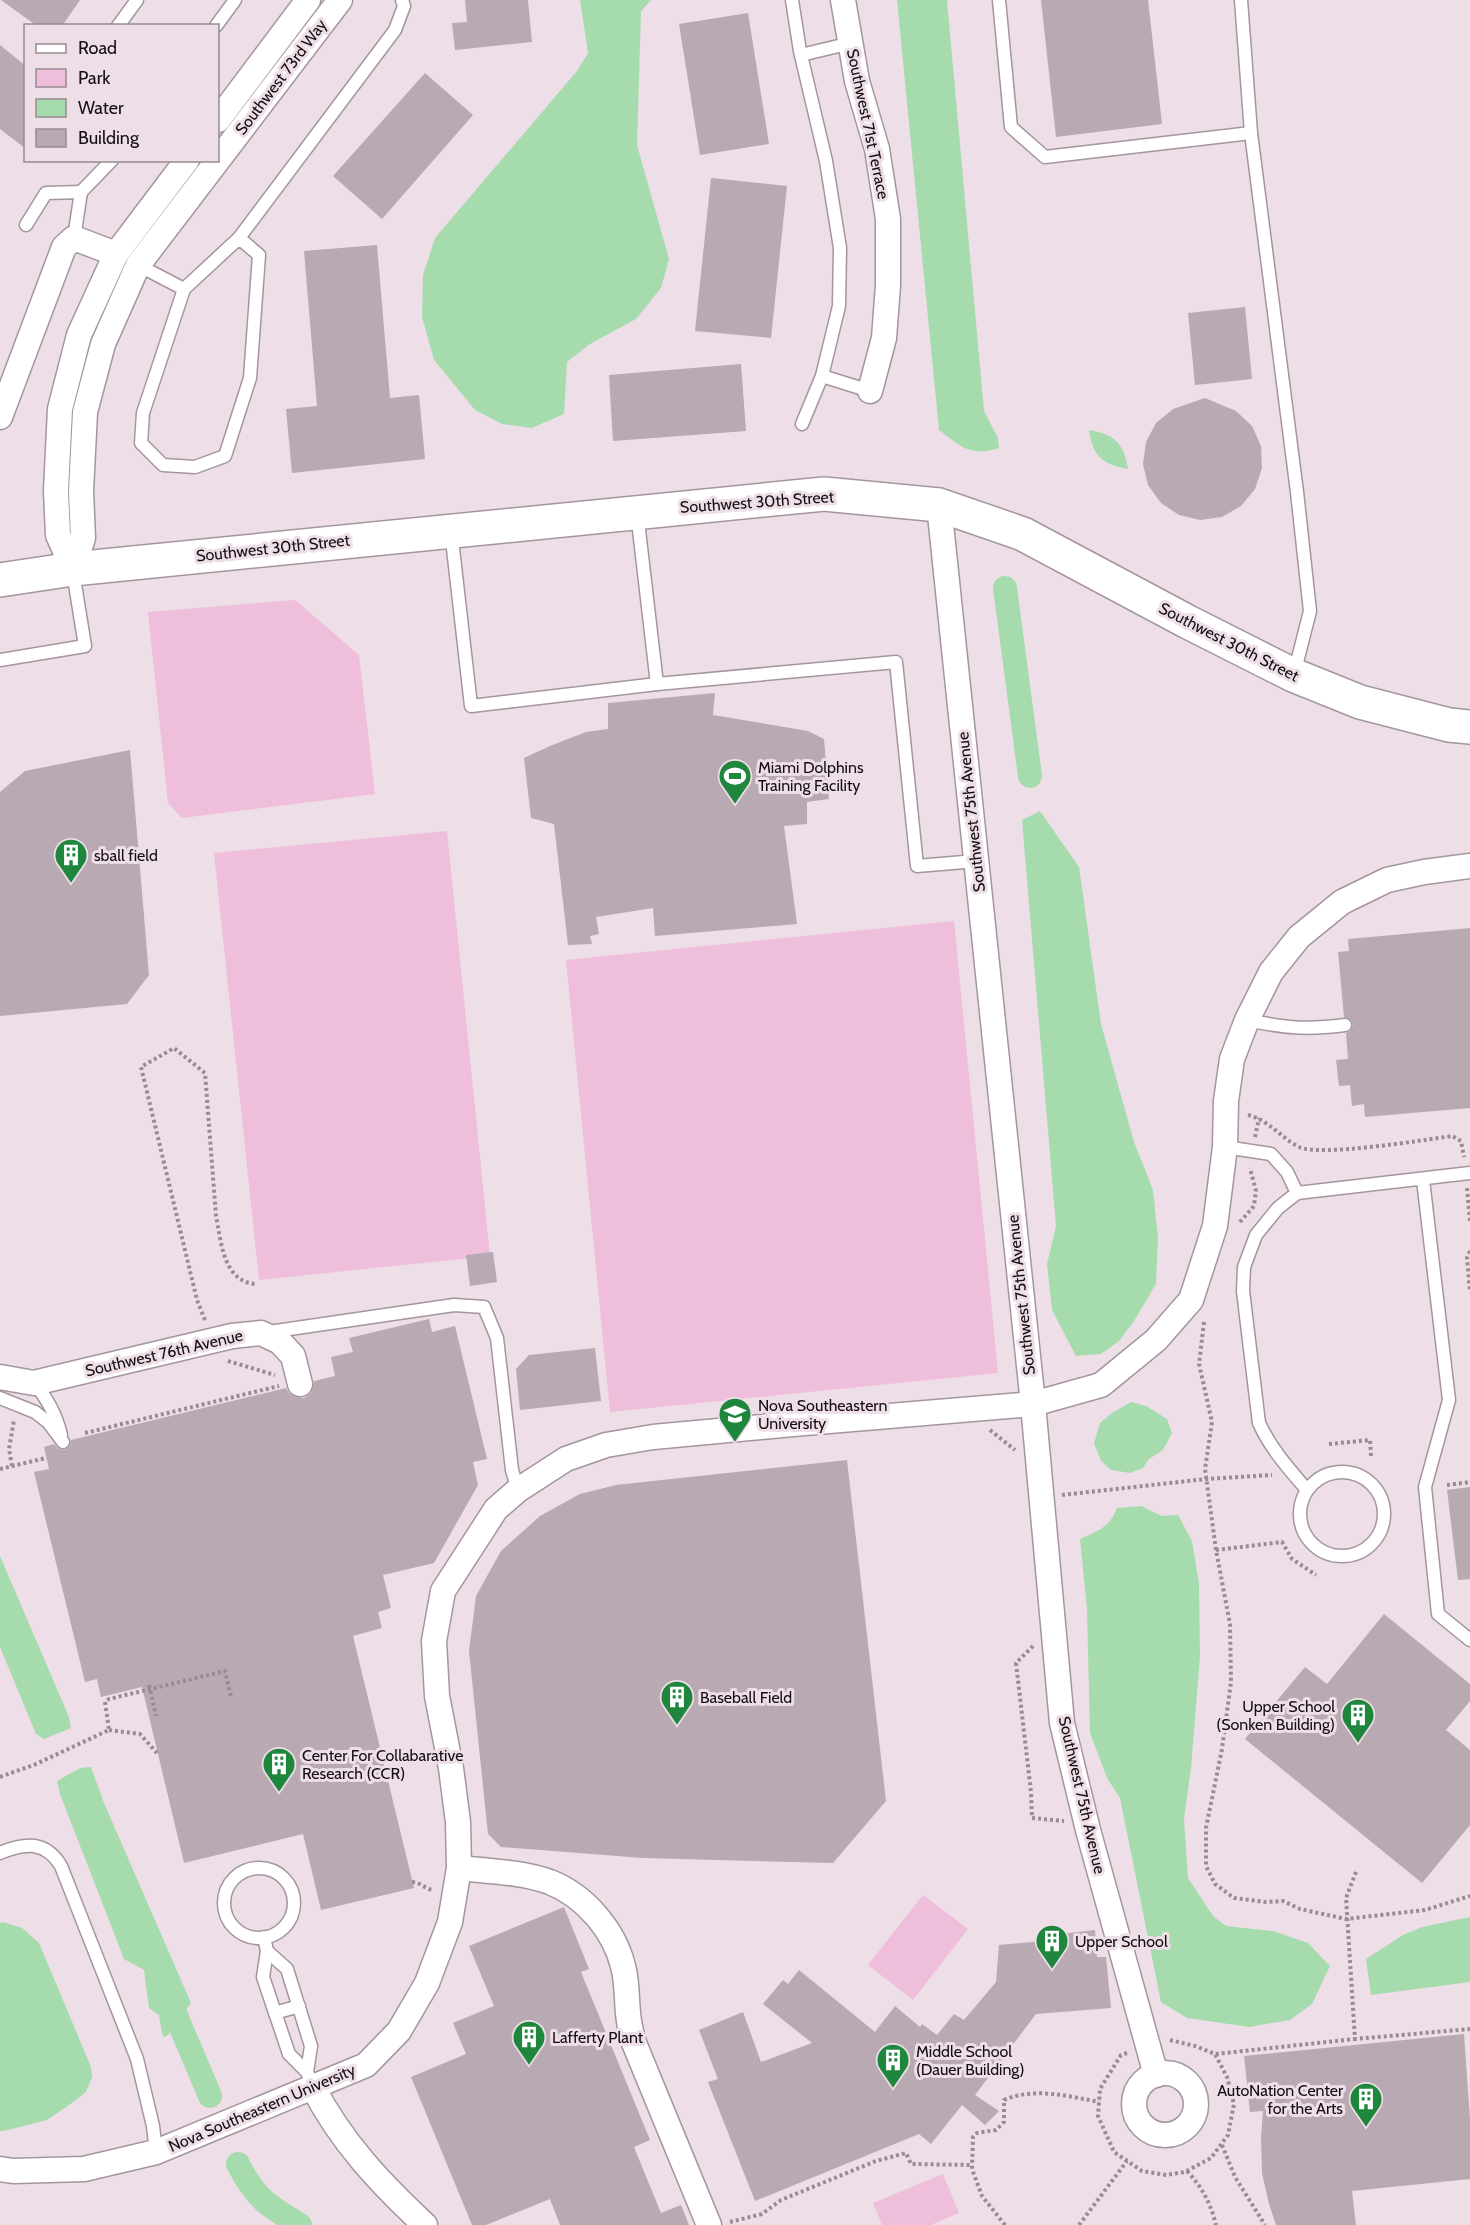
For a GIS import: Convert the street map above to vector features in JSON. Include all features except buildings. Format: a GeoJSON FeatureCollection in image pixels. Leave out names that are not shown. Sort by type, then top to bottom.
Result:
{"type":"FeatureCollection","features":[{"type":"Feature","properties":{"kind":"street","name":"Southwest 73rd Way"},"geometry":{"type":"LineString","coordinates":[[219,119],[308,0]]}},
{"type":"Feature","properties":{"kind":"street","name":"Southwest 73rd Way"},"geometry":{"type":"LineString","coordinates":[[219,159],[340,0]]}},
{"type":"Feature","properties":{"kind":"street","name":"Southwest 71st Terrace"},"geometry":{"type":"LineString","coordinates":[[843,0],[857,81],[876,148],[888,219],[888,285],[884,338],[870,391]]}},
{"type":"Feature","properties":{"kind":"street"},"geometry":{"type":"LineString","coordinates":[[73,569],[58,535],[56,491],[60,409],[79,335],[116,254],[185,162]]}},
{"type":"Feature","properties":{"kind":"street","name":"Southwest 73rd Way"},"geometry":{"type":"LineString","coordinates":[[73,569],[83,538],[81,491],[85,412],[103,344],[138,265],[217,162]]}},
{"type":"Feature","properties":{"kind":"street"},"geometry":{"type":"LineString","coordinates":[[0,417],[5,391],[64,247],[74,238],[116,254]]}},
{"type":"Feature","properties":{"kind":"street","name":"Southwest 30th Street"},"geometry":{"type":"LineString","coordinates":[[0,580],[73,569],[824,494],[939,506],[1023,534],[1293,675],[1360,702],[1449,725],[1470,727]]}},
{"type":"Feature","properties":{"kind":"street","name":"Southwest 75th Avenue"},"geometry":{"type":"LineString","coordinates":[[939,506],[1033,1404],[1062,1723],[1136,2043],[1156,2075]]}},
{"type":"Feature","properties":{"kind":"street","name":"Nova Southeastern University"},"geometry":{"type":"LineString","coordinates":[[0,2169],[13,2171],[84,2169],[156,2152],[310,2080],[366,2065],[399,2031],[427,1983],[450,1922],[459,1868],[458,1822],[451,1768],[437,1696],[434,1641],[443,1592],[496,1509],[518,1490],[566,1459],[606,1445],[653,1437],[1033,1404],[1101,1385],[1156,1340],[1191,1300],[1215,1226],[1225,1147],[1226,1101],[1232,1059],[1247,1020],[1271,972],[1299,938],[1342,902],[1387,880],[1470,866]]}},
{"type":"Feature","properties":{"kind":"street","name":"Southwest 76th Avenue"},"geometry":{"type":"LineString","coordinates":[[0,1377],[34,1383],[232,1336],[261,1333],[280,1342],[293,1356],[300,1384]]}},
{"type":"Feature","properties":{"kind":"street"},"geometry":{"type":"LineString","coordinates":[[459,1868],[518,1875],[549,1882],[574,1895],[594,1914],[611,1936],[623,1965],[634,2043],[718,2224]]}},
{"type":"Feature","properties":{"kind":"street"},"geometry":{"type":"LineString","coordinates":[[310,2080],[326,2112],[351,2150],[425,2225]]}},
{"type":"Feature","properties":{"kind":"lane"},"geometry":{"type":"LineString","coordinates":[[119,24],[137,0]]}},
{"type":"Feature","properties":{"kind":"lane"},"geometry":{"type":"LineString","coordinates":[[217,24],[235,0]]}},
{"type":"Feature","properties":{"kind":"lane"},"geometry":{"type":"LineString","coordinates":[[239,238],[259,255],[250,378],[225,456],[195,467],[163,465],[141,443],[143,413],[184,289],[239,238],[395,30],[404,6],[402,0]]}},
{"type":"Feature","properties":{"kind":"lane"},"geometry":{"type":"LineString","coordinates":[[792,0],[801,55],[826,161],[840,248],[839,306],[822,376],[802,424]]}},
{"type":"Feature","properties":{"kind":"lane"},"geometry":{"type":"LineString","coordinates":[[999,0],[1011,127],[1045,157],[1251,132]]}},
{"type":"Feature","properties":{"kind":"lane"},"geometry":{"type":"LineString","coordinates":[[1241,0],[1251,132],[1310,611],[1293,675]]}},
{"type":"Feature","properties":{"kind":"lane"},"geometry":{"type":"LineString","coordinates":[[801,55],[851,44]]}},
{"type":"Feature","properties":{"kind":"lane"},"geometry":{"type":"LineString","coordinates":[[74,238],[81,192],[110,162]]}},
{"type":"Feature","properties":{"kind":"lane"},"geometry":{"type":"LineString","coordinates":[[26,225],[46,193],[81,192]]}},
{"type":"Feature","properties":{"kind":"lane"},"geometry":{"type":"LineString","coordinates":[[116,254],[184,289]]}},
{"type":"Feature","properties":{"kind":"lane"},"geometry":{"type":"LineString","coordinates":[[822,376],[870,391]]}},
{"type":"Feature","properties":{"kind":"lane"},"geometry":{"type":"LineString","coordinates":[[636,512],[657,684]]}},
{"type":"Feature","properties":{"kind":"lane"},"geometry":{"type":"LineString","coordinates":[[451,530],[471,706],[657,684],[896,662],[917,866],[976,861]]}},
{"type":"Feature","properties":{"kind":"lane"},"geometry":{"type":"LineString","coordinates":[[0,660],[85,646],[73,569]]}},
{"type":"Feature","properties":{"kind":"lane"},"geometry":{"type":"LineString","coordinates":[[1247,1020],[1285,1028],[1314,1029],[1345,1025]]}},
{"type":"Feature","properties":{"kind":"lane"},"geometry":{"type":"LineString","coordinates":[[1225,1147],[1271,1154],[1287,1172],[1297,1193]]}},
{"type":"Feature","properties":{"kind":"lane"},"geometry":{"type":"LineString","coordinates":[[1307,1490],[1286,1468],[1268,1442],[1259,1422],[1243,1291],[1244,1267],[1256,1234],[1278,1208],[1297,1193],[1468,1173]]}},
{"type":"Feature","properties":{"kind":"lane"},"geometry":{"type":"LineString","coordinates":[[1423,1180],[1449,1400],[1425,1487],[1438,1614],[1470,1640]]}},
{"type":"Feature","properties":{"kind":"lane"},"geometry":{"type":"LineString","coordinates":[[261,1333],[454,1305],[484,1307],[496,1338],[512,1470],[518,1490]]}},
{"type":"Feature","properties":{"kind":"lane"},"geometry":{"type":"LineString","coordinates":[[0,1398],[42,1417],[63,1442],[57,1417],[47,1398],[34,1383]]}},
{"type":"Feature","properties":{"kind":"lane"},"geometry":{"type":"LineString","coordinates":[[1329,1473],[1356,1474],[1368,1481],[1378,1491],[1383,1511],[1380,1531],[1372,1543],[1361,1551],[1348,1555],[1334,1555],[1321,1550],[1302,1530],[1299,1516],[1301,1503],[1307,1490],[1329,1473]]}},
{"type":"Feature","properties":{"kind":"lane"},"geometry":{"type":"LineString","coordinates":[[0,1853],[24,1845],[36,1846],[54,1856],[60,1866],[137,2059],[153,2126],[156,2152]]}},
{"type":"Feature","properties":{"kind":"lane"},"geometry":{"type":"LineString","coordinates":[[255,1868],[267,1869],[286,1880],[294,1901],[289,1922],[271,1936],[264,1937],[248,1937],[237,1931],[229,1922],[225,1911],[224,1900],[227,1888],[234,1878],[255,1868]]}},
{"type":"Feature","properties":{"kind":"lane"},"geometry":{"type":"LineString","coordinates":[[264,1937],[267,1951],[263,1977],[289,2054],[310,2080]]}},
{"type":"Feature","properties":{"kind":"lane"},"geometry":{"type":"LineString","coordinates":[[267,1951],[287,1969],[311,2046],[310,2080]]}},
{"type":"Feature","properties":{"kind":"lane"},"geometry":{"type":"LineString","coordinates":[[275,2013],[299,2006]]}},
{"type":"Feature","properties":{"kind":"path"},"geometry":{"type":"LineString","coordinates":[[208,1329],[195,1289],[141,1067],[174,1048],[205,1073],[216,1216],[220,1239],[226,1260],[234,1275],[247,1284],[255,1284]]}},
{"type":"Feature","properties":{"kind":"path"},"geometry":{"type":"LineString","coordinates":[[1239,1114],[1258,1118],[1300,1148],[1322,1152],[1452,1136],[1461,1141],[1468,1173],[1470,1221]]}},
{"type":"Feature","properties":{"kind":"path"},"geometry":{"type":"LineString","coordinates":[[1470,1251],[1467,1258],[1470,1292]]}},
{"type":"Feature","properties":{"kind":"path"},"geometry":{"type":"LineString","coordinates":[[85,1433],[280,1386],[275,1374],[222,1360]]}},
{"type":"Feature","properties":{"kind":"path"},"geometry":{"type":"LineString","coordinates":[[12,1466],[9,1439],[16,1412]]}},
{"type":"Feature","properties":{"kind":"path"},"geometry":{"type":"LineString","coordinates":[[985,1426],[1018,1452]]}},
{"type":"Feature","properties":{"kind":"path"},"geometry":{"type":"LineString","coordinates":[[1329,1444],[1370,1440],[1371,1456]]}},
{"type":"Feature","properties":{"kind":"path"},"geometry":{"type":"LineString","coordinates":[[0,1469],[46,1458]]}},
{"type":"Feature","properties":{"kind":"path"},"geometry":{"type":"LineString","coordinates":[[1041,1497],[1206,1479],[1275,1475],[1286,1468]]}},
{"type":"Feature","properties":{"kind":"path"},"geometry":{"type":"LineString","coordinates":[[1206,1479],[1230,1624],[1231,1682],[1222,1749],[1206,1828],[1206,1866],[1215,1884],[1234,1898],[1266,1902],[1283,1901],[1300,1909],[1346,1919],[1425,1910],[1470,1896]]}},
{"type":"Feature","properties":{"kind":"path"},"geometry":{"type":"LineString","coordinates":[[1447,1485],[1470,1482]]}},
{"type":"Feature","properties":{"kind":"path"},"geometry":{"type":"LineString","coordinates":[[1216,1550],[1282,1542],[1292,1559],[1316,1575]]}},
{"type":"Feature","properties":{"kind":"path"},"geometry":{"type":"LineString","coordinates":[[1035,1654],[1034,1645],[1016,1663],[1032,1818],[1065,1821]]}},
{"type":"Feature","properties":{"kind":"path"},"geometry":{"type":"LineString","coordinates":[[109,1730],[105,1702],[108,1699],[150,1687],[225,1671],[231,1697]]}},
{"type":"Feature","properties":{"kind":"path"},"geometry":{"type":"LineString","coordinates":[[150,1687],[156,1716]]}},
{"type":"Feature","properties":{"kind":"path"},"geometry":{"type":"LineString","coordinates":[[0,1777],[36,1764],[109,1730],[140,1734],[157,1753]]}},
{"type":"Feature","properties":{"kind":"path"},"geometry":{"type":"LineString","coordinates":[[1062,1813],[1067,1830]]}},
{"type":"Feature","properties":{"kind":"path"},"geometry":{"type":"LineString","coordinates":[[1355,2039],[1346,1898],[1356,1872]]}},
{"type":"Feature","properties":{"kind":"path"},"geometry":{"type":"LineString","coordinates":[[412,1882],[417,1882],[427,1890],[439,1891]]}},
{"type":"Feature","properties":{"kind":"path"},"geometry":{"type":"LineString","coordinates":[[1215,2055],[1227,2077],[1234,2104],[1228,2135],[1211,2158],[1187,2171],[1166,2175],[1142,2171],[1114,2152],[1098,2115],[1100,2089],[1121,2055],[1126,2054],[1136,2043],[1168,2039],[1195,2046],[1215,2055],[1470,2029]]}},
{"type":"Feature","properties":{"kind":"path"},"geometry":{"type":"LineString","coordinates":[[1126,2054],[1136,2043]]}},
{"type":"Feature","properties":{"kind":"path"},"geometry":{"type":"LineString","coordinates":[[1005,2225],[982,2196],[972,2165],[973,2138],[977,2133],[996,2130],[1004,2122],[1004,2100],[1018,2094],[1059,2094],[1099,2102]]}},
{"type":"Feature","properties":{"kind":"path"},"geometry":{"type":"LineString","coordinates":[[1221,2144],[1235,2177],[1265,2225]]}},
{"type":"Feature","properties":{"kind":"path"},"geometry":{"type":"LineString","coordinates":[[718,2224],[762,2214],[781,2200],[799,2191],[823,2184],[876,2161],[906,2153],[911,2164],[972,2165]]}},
{"type":"Feature","properties":{"kind":"path"},"geometry":{"type":"LineString","coordinates":[[1079,2225],[1127,2161]]}},
{"type":"Feature","properties":{"kind":"path"},"geometry":{"type":"LineString","coordinates":[[1187,2171],[1200,2185],[1213,2212],[1216,2225]]}},
{"type":"Feature","properties":{"kind":"green space"},"geometry":{"type":"Polygon","coordinates":[[[295,600],[359,655],[375,794],[182,818],[168,803],[148,612],[295,600]]]}},
{"type":"Feature","properties":{"kind":"green space"},"geometry":{"type":"Polygon","coordinates":[[[447,831],[490,1256],[259,1280],[214,853],[447,831]]]}},
{"type":"Feature","properties":{"kind":"green space"},"geometry":{"type":"Polygon","coordinates":[[[954,921],[998,1373],[610,1412],[566,960],[954,921]]]}},
{"type":"Feature","properties":{"kind":"green space"},"geometry":{"type":"Polygon","coordinates":[[[923,1895],[968,1929],[913,2000],[868,1965],[923,1895]]]}},
{"type":"Feature","properties":{"kind":"green space"},"geometry":{"type":"Polygon","coordinates":[[[943,2174],[959,2213],[931,2225],[882,2225],[873,2203],[943,2174]]]}},
{"type":"Feature","properties":{"kind":"water"},"geometry":{"type":"Polygon","coordinates":[[[580,0],[651,0],[641,11],[637,145],[669,259],[661,288],[636,319],[590,344],[567,362],[564,414],[532,428],[502,424],[475,410],[434,360],[422,317],[423,275],[435,238],[577,71],[588,53],[580,0]]]}},
{"type":"Feature","properties":{"kind":"water"},"geometry":{"type":"Polygon","coordinates":[[[897,0],[947,0],[984,411],[998,438],[999,448],[989,451],[967,449],[939,430],[897,0]]]}},
{"type":"Feature","properties":{"kind":"water"},"geometry":{"type":"Polygon","coordinates":[[[1089,430],[1105,434],[1116,441],[1124,452],[1128,469],[1111,464],[1100,457],[1093,446],[1089,430]]]}},
{"type":"Feature","properties":{"kind":"water"},"geometry":{"type":"Polygon","coordinates":[[[1040,811],[1079,867],[1101,1024],[1134,1142],[1153,1190],[1158,1238],[1156,1284],[1119,1341],[1101,1354],[1076,1356],[1052,1310],[1047,1264],[1056,1226],[1022,820],[1040,811]]]}},
{"type":"Feature","properties":{"kind":"water"},"geometry":{"type":"Polygon","coordinates":[[[1131,1402],[1146,1406],[1167,1419],[1172,1433],[1163,1450],[1149,1459],[1143,1468],[1130,1473],[1111,1470],[1101,1461],[1094,1443],[1100,1423],[1131,1402]]]}},
{"type":"Feature","properties":{"kind":"water"},"geometry":{"type":"Polygon","coordinates":[[[1141,1506],[1162,1516],[1178,1515],[1192,1541],[1199,1584],[1200,1656],[1191,1768],[1184,1819],[1188,1878],[1213,1916],[1226,1926],[1273,1931],[1308,1943],[1330,1966],[1312,2004],[1290,2020],[1249,2027],[1187,2018],[1161,2002],[1120,1798],[1107,1778],[1090,1733],[1087,1610],[1080,1539],[1107,1524],[1117,1508],[1141,1506]]]}},
{"type":"Feature","properties":{"kind":"water"},"geometry":{"type":"Polygon","coordinates":[[[0,1556],[69,1717],[71,1728],[44,1739],[36,1734],[0,1647],[0,1556]]]}},
{"type":"Feature","properties":{"kind":"water"},"geometry":{"type":"Polygon","coordinates":[[[91,1767],[104,1803],[191,2003],[168,2035],[164,2037],[159,2015],[149,2008],[144,1970],[124,1959],[60,1794],[57,1781],[80,1768],[91,1767]]]}},
{"type":"Feature","properties":{"kind":"water"},"geometry":{"type":"Polygon","coordinates":[[[1470,1917],[1470,1982],[1371,1995],[1366,1959],[1403,1935],[1422,1927],[1470,1917]]]}},
{"type":"Feature","properties":{"kind":"water"},"geometry":{"type":"Polygon","coordinates":[[[0,1923],[22,1928],[39,1943],[91,2067],[92,2077],[86,2092],[47,2120],[0,2131],[0,1923]]]}},
{"type":"Feature","properties":{"kind":"waterway"},"geometry":{"type":"LineString","coordinates":[[1005,588],[1030,776]]}},
{"type":"Feature","properties":{"kind":"waterway"},"geometry":{"type":"LineString","coordinates":[[166,1992],[210,2096]]}},
{"type":"Feature","properties":{"kind":"waterway"},"geometry":{"type":"LineString","coordinates":[[238,2164],[250,2185],[263,2200],[300,2225]]}},
{"type":"Feature","properties":{"kind":"place","name":"Miami Dolphins Training Facility"},"geometry":{"type":"Point","coordinates":[735,805]}},
{"type":"Feature","properties":{"kind":"place","name":"sball field"},"geometry":{"type":"Point","coordinates":[71,884]}},
{"type":"Feature","properties":{"kind":"place","name":"Nova Southeastern University"},"geometry":{"type":"Point","coordinates":[735,1443]}},
{"type":"Feature","properties":{"kind":"place","name":"Baseball Field"},"geometry":{"type":"Point","coordinates":[677,1726]}},
{"type":"Feature","properties":{"kind":"place","name":"Upper School (Sonken Building)"},"geometry":{"type":"Point","coordinates":[1358,1744]}},
{"type":"Feature","properties":{"kind":"place","name":"Center For Collabarative Research (CCR)"},"geometry":{"type":"Point","coordinates":[279,1793]}},
{"type":"Feature","properties":{"kind":"place","name":"Upper School"},"geometry":{"type":"Point","coordinates":[1052,1970]}},
{"type":"Feature","properties":{"kind":"place","name":"Lafferty Plant"},"geometry":{"type":"Point","coordinates":[529,2066]}},
{"type":"Feature","properties":{"kind":"place","name":"Middle School (Dauer Building)"},"geometry":{"type":"Point","coordinates":[893,2089]}},
{"type":"Feature","properties":{"kind":"place","name":"AutoNation Center for the Arts"},"geometry":{"type":"Point","coordinates":[1366,2128]}}]}
